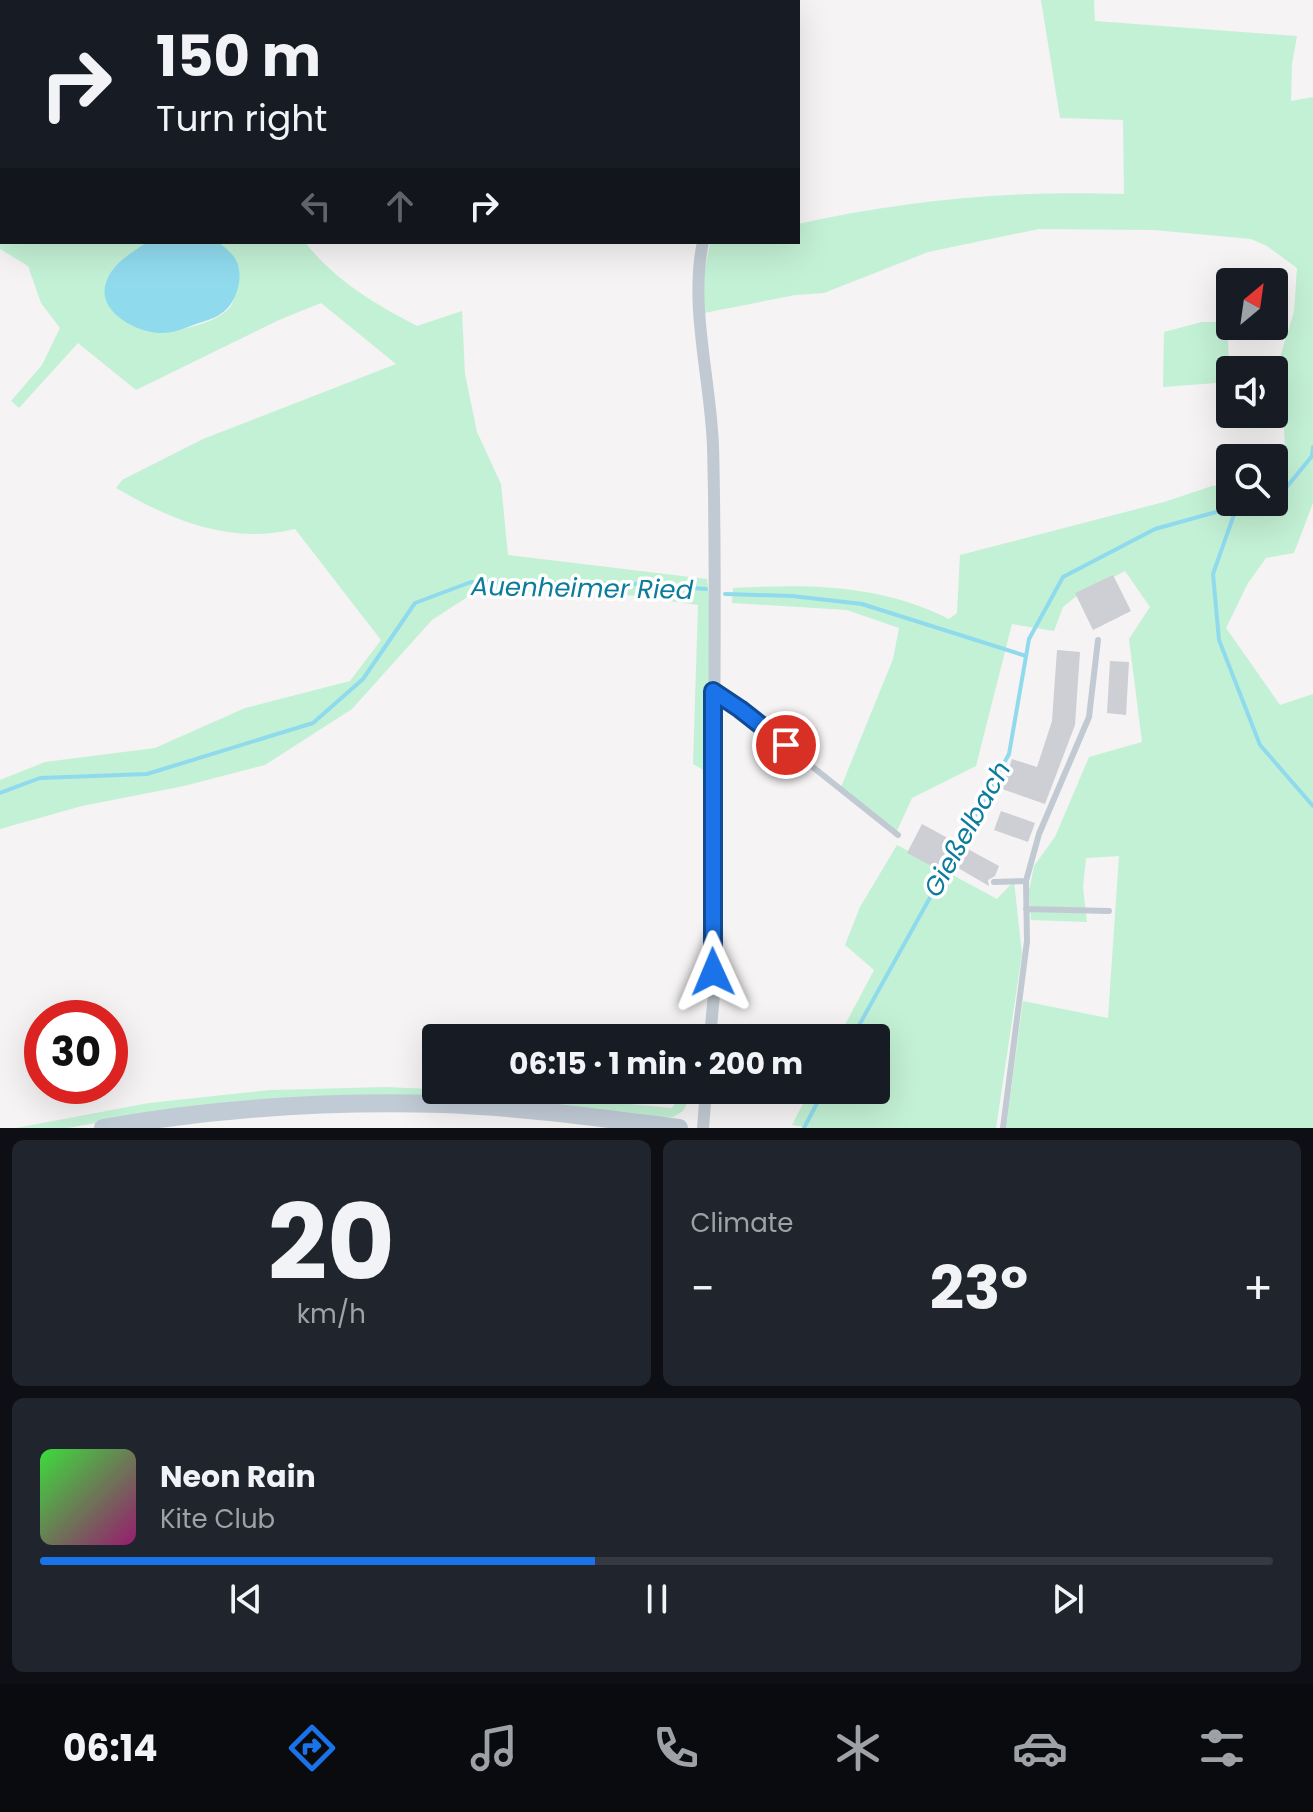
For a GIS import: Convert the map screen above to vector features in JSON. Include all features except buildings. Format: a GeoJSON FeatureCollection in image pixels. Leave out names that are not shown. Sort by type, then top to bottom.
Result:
{"type":"FeatureCollection","features":[{"type":"Feature","properties":{"kind":"main road"},"geometry":{"type":"LineString","coordinates":[[103,1128],[291,1106],[443,1104],[679,1128]]}},
{"type":"Feature","properties":{"kind":"street"},"geometry":{"type":"LineString","coordinates":[[703,244],[698,293],[713,445],[715,595],[714,994],[711,1024]]}},
{"type":"Feature","properties":{"kind":"street"},"geometry":{"type":"LineString","coordinates":[[703,1128],[705,1104]]}},
{"type":"Feature","properties":{"kind":"lane"},"geometry":{"type":"LineString","coordinates":[[1003,1128],[1027,941],[1026,881],[1039,834],[1089,717],[1098,640]]}},
{"type":"Feature","properties":{"kind":"lane"},"geometry":{"type":"LineString","coordinates":[[713,691],[898,835]]}},
{"type":"Feature","properties":{"kind":"lane"},"geometry":{"type":"LineString","coordinates":[[994,882],[1026,881]]}},
{"type":"Feature","properties":{"kind":"lane"},"geometry":{"type":"LineString","coordinates":[[1026,909],[1109,911]]}},
{"type":"Feature","properties":{"kind":"green space"},"geometry":{"type":"Polygon","coordinates":[[[1041,0],[1094,0],[1095,21],[1297,36],[1292,64],[1291,101],[1313,97],[1313,503],[1294,553],[1266,558],[1248,583],[1226,628],[1280,705],[1313,694],[1313,1128],[1006,1128],[1023,1001],[1108,1018],[1119,856],[1086,858],[1083,887],[1087,922],[1031,920],[1029,891],[1034,866],[1055,837],[1089,757],[1142,742],[1129,639],[1150,607],[1125,571],[1063,607],[1054,631],[1012,624],[976,766],[912,798],[896,833],[841,787],[893,659],[899,628],[847,610],[732,603],[733,588],[816,587],[896,599],[949,619],[957,613],[960,555],[1164,502],[1212,486],[1216,486],[1216,516],[1288,516],[1288,444],[1285,444],[1284,428],[1288,428],[1288,356],[1281,354],[1288,340],[1294,312],[1297,268],[1267,246],[1251,239],[1154,230],[1039,229],[928,252],[824,293],[795,295],[704,313],[703,277],[710,244],[800,244],[800,224],[960,198],[1124,194],[1123,120],[1060,118],[1041,0]]]}},
{"type":"Feature","properties":{"kind":"green space"},"geometry":{"type":"Polygon","coordinates":[[[0,244],[144,244],[114,269],[105,293],[135,326],[150,330],[175,330],[204,323],[216,318],[232,304],[236,260],[221,244],[307,244],[356,290],[417,326],[462,311],[465,374],[477,432],[501,484],[508,555],[707,579],[710,605],[707,772],[693,764],[698,605],[592,590],[472,594],[432,620],[352,709],[265,765],[184,786],[82,806],[0,829],[0,780],[45,762],[155,748],[245,708],[350,681],[381,640],[295,529],[247,534],[202,526],[158,510],[116,488],[122,480],[203,439],[396,364],[321,303],[279,320],[136,390],[78,343],[19,408],[11,401],[42,365],[60,328],[41,303],[28,266],[0,249],[0,244]]]}},
{"type":"Feature","properties":{"kind":"green space"},"geometry":{"type":"Polygon","coordinates":[[[1202,322],[1216,322],[1216,340],[1228,340],[1229,356],[1216,356],[1216,383],[1163,387],[1164,332],[1202,322]]]}},
{"type":"Feature","properties":{"kind":"green space"},"geometry":{"type":"Polygon","coordinates":[[[897,845],[997,899],[1014,881],[1022,954],[996,1128],[809,1128],[792,1125],[803,1104],[890,1104],[890,1024],[845,1024],[874,970],[845,945],[860,907],[897,845]]]}},
{"type":"Feature","properties":{"kind":"green space"},"geometry":{"type":"Polygon","coordinates":[[[422,1089],[422,1104],[629,1104],[672,1108],[675,1104],[687,1104],[683,1111],[673,1117],[656,1118],[565,1108],[152,1113],[68,1128],[16,1128],[149,1103],[270,1090],[422,1089]]]}},
{"type":"Feature","properties":{"kind":"water"},"geometry":{"type":"Polygon","coordinates":[[[144,244],[221,244],[233,255],[239,267],[234,298],[225,311],[214,318],[183,329],[160,333],[139,329],[119,317],[106,301],[105,291],[110,274],[144,244]]]}},
{"type":"Feature","properties":{"kind":"waterway","name":"Gießelbach"},"geometry":{"type":"LineString","coordinates":[[1288,485],[1312,456],[1313,447]]}},
{"type":"Feature","properties":{"kind":"waterway","name":"Gießelbach"},"geometry":{"type":"LineString","coordinates":[[958,847],[1009,754],[1029,639],[1063,577],[1155,529],[1216,512]]}},
{"type":"Feature","properties":{"kind":"waterway"},"geometry":{"type":"LineString","coordinates":[[1233,516],[1213,574],[1219,640],[1260,745],[1313,806]]}},
{"type":"Feature","properties":{"kind":"waterway","name":"Auenheimer Ried"},"geometry":{"type":"LineString","coordinates":[[0,793],[40,778],[147,774],[313,723],[363,679],[415,603],[471,582],[641,584],[706,589]]}},
{"type":"Feature","properties":{"kind":"waterway","name":"Auenheimer Ried"},"geometry":{"type":"LineString","coordinates":[[725,594],[792,596],[862,604],[1026,656]]}},
{"type":"Feature","properties":{"kind":"waterway","name":"Gießelbach"},"geometry":{"type":"LineString","coordinates":[[860,1024],[952,858]]}},
{"type":"Feature","properties":{"kind":"waterway","name":"Gießelbach"},"geometry":{"type":"LineString","coordinates":[[804,1128],[817,1104]]}},
{"type":"Feature","properties":{"kind":"route"},"geometry":{"type":"LineString","coordinates":[[713,972],[713,691],[786,745]]}}]}
